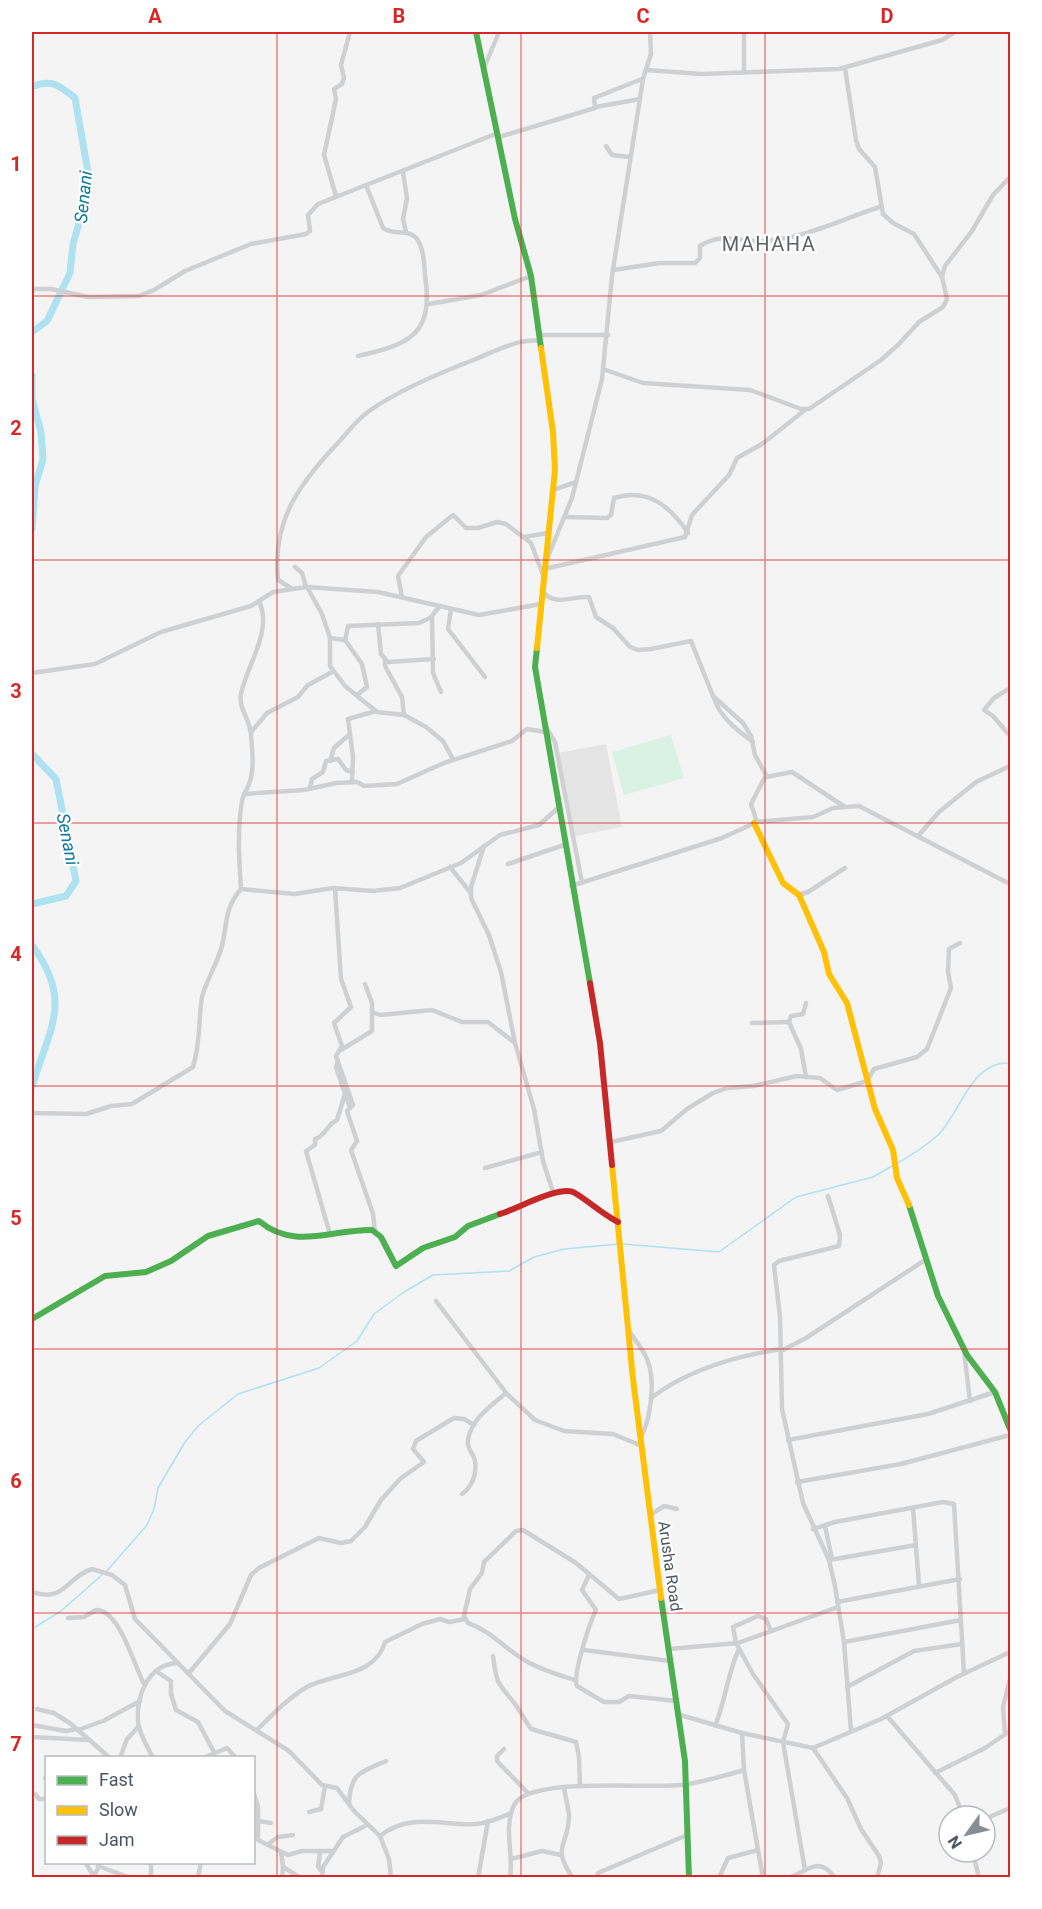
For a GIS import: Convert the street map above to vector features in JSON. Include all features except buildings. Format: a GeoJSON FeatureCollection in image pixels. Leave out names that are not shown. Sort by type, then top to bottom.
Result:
{"type":"FeatureCollection","features":[{"type":"Feature","properties":{"kind":"main road","name":"Arusha Road"},"geometry":{"type":"LineString","coordinates":[[476,32],[515,219],[531,276],[555,454],[535,663],[544,729],[600,1043],[650,1515],[685,1761],[684,1785],[689,1878]]}},
{"type":"Feature","properties":{"kind":"main road"},"geometry":{"type":"LineString","coordinates":[[755,822],[783,884],[798,895],[824,952],[829,974],[847,1003],[856,1032],[860,1059],[882,1128],[893,1150],[893,1165],[910,1208],[938,1296],[964,1350],[995,1392],[1011,1429]]}},
{"type":"Feature","properties":{"kind":"main road"},"geometry":{"type":"LineString","coordinates":[[32,1319],[105,1276],[146,1272],[171,1261],[208,1236],[251,1222],[259,1221],[266,1230],[282,1235],[308,1238],[365,1229],[375,1232],[396,1266],[423,1248],[455,1237],[471,1225],[524,1206],[553,1192],[573,1191],[605,1216],[618,1222]]}},
{"type":"Feature","properties":{"kind":"street"},"geometry":{"type":"LineString","coordinates":[[336,196],[324,155],[336,99],[334,89],[342,84],[345,78],[341,66],[350,32]]}},
{"type":"Feature","properties":{"kind":"street"},"geometry":{"type":"LineString","coordinates":[[484,68],[500,32]]}},
{"type":"Feature","properties":{"kind":"street"},"geometry":{"type":"LineString","coordinates":[[544,570],[566,517],[594,419],[608,335],[613,270],[642,79],[651,54],[650,32]]}},
{"type":"Feature","properties":{"kind":"street"},"geometry":{"type":"LineString","coordinates":[[744,32],[744,72]]}},
{"type":"Feature","properties":{"kind":"street"},"geometry":{"type":"LineString","coordinates":[[646,70],[702,74],[845,68],[942,40],[955,32]]}},
{"type":"Feature","properties":{"kind":"street"},"geometry":{"type":"LineString","coordinates":[[544,570],[682,538],[688,532],[692,515],[729,476],[737,458],[762,444],[805,410],[880,360],[898,345],[919,322],[943,307],[947,299],[942,277],[914,234],[887,220],[880,207],[875,167],[859,149],[856,140],[845,68]]}},
{"type":"Feature","properties":{"kind":"street"},"geometry":{"type":"LineString","coordinates":[[596,107],[594,98],[642,79]]}},
{"type":"Feature","properties":{"kind":"street"},"geometry":{"type":"LineString","coordinates":[[32,289],[51,289],[88,297],[128,297],[147,294],[185,272],[252,244],[309,233],[310,212],[318,204],[336,196],[403,173],[498,135],[596,107],[640,99]]}},
{"type":"Feature","properties":{"kind":"street"},"geometry":{"type":"LineString","coordinates":[[606,146],[612,155],[630,157]]}},
{"type":"Feature","properties":{"kind":"street"},"geometry":{"type":"LineString","coordinates":[[403,173],[407,198],[403,219],[406,232]]}},
{"type":"Feature","properties":{"kind":"street"},"geometry":{"type":"LineString","coordinates":[[942,277],[945,266],[972,231],[993,195],[1011,177]]}},
{"type":"Feature","properties":{"kind":"street"},"geometry":{"type":"LineString","coordinates":[[358,356],[383,351],[414,335],[428,315],[429,304],[422,251],[417,239],[406,232],[383,228],[366,185]]}},
{"type":"Feature","properties":{"kind":"street"},"geometry":{"type":"LineString","coordinates":[[613,270],[666,263],[682,265],[695,263],[700,258],[700,246],[710,240],[726,237],[756,241],[778,238],[812,231],[880,207]]}},
{"type":"Feature","properties":{"kind":"street"},"geometry":{"type":"LineString","coordinates":[[429,304],[481,295],[531,276]]}},
{"type":"Feature","properties":{"kind":"street"},"geometry":{"type":"LineString","coordinates":[[297,589],[286,587],[278,580],[278,548],[287,513],[302,484],[357,422],[382,403],[431,377],[522,342],[540,338],[608,335]]}},
{"type":"Feature","properties":{"kind":"street"},"geometry":{"type":"LineString","coordinates":[[603,369],[643,383],[750,390],[805,410]]}},
{"type":"Feature","properties":{"kind":"street"},"geometry":{"type":"LineString","coordinates":[[553,490],[576,482]]}},
{"type":"Feature","properties":{"kind":"street"},"geometry":{"type":"LineString","coordinates":[[566,517],[607,518],[611,515],[614,498],[644,496],[661,501],[671,509],[688,532]]}},
{"type":"Feature","properties":{"kind":"street"},"geometry":{"type":"LineString","coordinates":[[402,597],[398,576],[422,542],[449,517],[453,516],[465,528],[502,522],[524,537],[534,548],[544,570]]}},
{"type":"Feature","properties":{"kind":"street"},"geometry":{"type":"LineString","coordinates":[[524,537],[548,533]]}},
{"type":"Feature","properties":{"kind":"street"},"geometry":{"type":"LineString","coordinates":[[295,567],[302,573],[322,614],[330,638],[329,658],[332,672],[376,711]]}},
{"type":"Feature","properties":{"kind":"street"},"geometry":{"type":"LineString","coordinates":[[32,673],[95,664],[161,632],[220,616],[259,601],[273,592],[307,587],[378,592],[468,614],[490,614],[541,604]]}},
{"type":"Feature","properties":{"kind":"street"},"geometry":{"type":"LineString","coordinates":[[542,591],[550,599],[557,600],[589,597],[596,617],[613,628],[624,642],[638,650],[690,640],[721,713],[742,736],[753,742]]}},
{"type":"Feature","properties":{"kind":"street"},"geometry":{"type":"LineString","coordinates":[[32,1113],[86,1114],[111,1106],[132,1104],[191,1069],[200,1045],[202,996],[220,952],[227,910],[234,896],[241,889],[238,840],[244,794],[252,772],[251,732],[240,696],[257,649],[264,621],[264,612],[259,601]]}},
{"type":"Feature","properties":{"kind":"street"},"geometry":{"type":"LineString","coordinates":[[345,641],[347,627],[419,623],[432,616],[440,606]]}},
{"type":"Feature","properties":{"kind":"street"},"geometry":{"type":"LineString","coordinates":[[451,609],[448,629],[485,677]]}},
{"type":"Feature","properties":{"kind":"street"},"geometry":{"type":"LineString","coordinates":[[432,616],[433,673],[441,692]]}},
{"type":"Feature","properties":{"kind":"street"},"geometry":{"type":"LineString","coordinates":[[378,624],[381,654],[391,663],[434,659]]}},
{"type":"Feature","properties":{"kind":"street"},"geometry":{"type":"LineString","coordinates":[[330,638],[345,641],[362,664],[367,686],[357,695]]}},
{"type":"Feature","properties":{"kind":"street"},"geometry":{"type":"LineString","coordinates":[[385,659],[384,666],[402,697],[404,716]]}},
{"type":"Feature","properties":{"kind":"street"},"geometry":{"type":"LineString","coordinates":[[251,732],[267,713],[298,697],[308,685],[332,672]]}},
{"type":"Feature","properties":{"kind":"street"},"geometry":{"type":"LineString","coordinates":[[1011,688],[984,708],[1011,736]]}},
{"type":"Feature","properties":{"kind":"street"},"geometry":{"type":"LineString","coordinates":[[713,696],[740,719],[753,742],[755,755],[766,777]]}},
{"type":"Feature","properties":{"kind":"street"},"geometry":{"type":"LineString","coordinates":[[352,782],[348,718],[376,711],[404,716],[426,727],[443,741],[453,759]]}},
{"type":"Feature","properties":{"kind":"street"},"geometry":{"type":"LineString","coordinates":[[244,794],[304,790],[310,787],[352,782],[363,786],[397,784],[453,759],[512,741],[527,729],[544,729],[555,742],[582,883]]}},
{"type":"Feature","properties":{"kind":"street"},"geometry":{"type":"LineString","coordinates":[[330,761],[334,748],[350,734]]}},
{"type":"Feature","properties":{"kind":"street"},"geometry":{"type":"LineString","coordinates":[[310,787],[312,779],[323,772],[325,762],[338,759],[346,770],[353,772]]}},
{"type":"Feature","properties":{"kind":"street"},"geometry":{"type":"LineString","coordinates":[[918,836],[939,812],[976,782],[1011,766]]}},
{"type":"Feature","properties":{"kind":"street"},"geometry":{"type":"LineString","coordinates":[[766,777],[792,772],[845,807]]}},
{"type":"Feature","properties":{"kind":"street"},"geometry":{"type":"LineString","coordinates":[[755,822],[751,804],[766,777]]}},
{"type":"Feature","properties":{"kind":"street"},"geometry":{"type":"LineString","coordinates":[[571,886],[722,838],[755,822],[813,817],[833,808],[859,806],[1011,884]]}},
{"type":"Feature","properties":{"kind":"street"},"geometry":{"type":"LineString","coordinates":[[241,889],[295,894],[336,888],[373,891],[418,884],[461,863],[500,835],[539,825],[558,808]]}},
{"type":"Feature","properties":{"kind":"street"},"geometry":{"type":"LineString","coordinates":[[508,864],[564,845]]}},
{"type":"Feature","properties":{"kind":"street"},"geometry":{"type":"LineString","coordinates":[[470,892],[484,846]]}},
{"type":"Feature","properties":{"kind":"street"},"geometry":{"type":"LineString","coordinates":[[450,867],[470,892],[474,907],[489,935],[496,955],[515,1043],[534,1109],[553,1192]]}},
{"type":"Feature","properties":{"kind":"street"},"geometry":{"type":"LineString","coordinates":[[798,895],[808,892],[845,868]]}},
{"type":"Feature","properties":{"kind":"street"},"geometry":{"type":"LineString","coordinates":[[336,888],[341,979],[351,1007],[334,1023],[341,1050]]}},
{"type":"Feature","properties":{"kind":"street"},"geometry":{"type":"LineString","coordinates":[[610,1142],[661,1131],[669,1127],[687,1109],[719,1090],[753,1086],[791,1076],[822,1079],[837,1090],[867,1081],[874,1069],[917,1056],[927,1049],[951,988],[948,972],[949,949],[960,943]]}},
{"type":"Feature","properties":{"kind":"street"},"geometry":{"type":"LineString","coordinates":[[365,984],[372,1012],[372,1031],[336,1055],[353,1105],[347,1112],[357,1141],[351,1150],[373,1214],[375,1232]]}},
{"type":"Feature","properties":{"kind":"street"},"geometry":{"type":"LineString","coordinates":[[789,1022],[793,1015],[802,1015],[806,1003]]}},
{"type":"Feature","properties":{"kind":"street"},"geometry":{"type":"LineString","coordinates":[[372,1012],[380,1015],[432,1010],[462,1022],[488,1022],[515,1043]]}},
{"type":"Feature","properties":{"kind":"street"},"geometry":{"type":"LineString","coordinates":[[789,1022],[801,1049],[806,1077]]}},
{"type":"Feature","properties":{"kind":"street"},"geometry":{"type":"LineString","coordinates":[[753,1023],[789,1022]]}},
{"type":"Feature","properties":{"kind":"street"},"geometry":{"type":"LineString","coordinates":[[338,1061],[336,1067],[350,1108]]}},
{"type":"Feature","properties":{"kind":"street"},"geometry":{"type":"LineString","coordinates":[[330,1234],[306,1152],[315,1145],[315,1139],[324,1135],[332,1122],[337,1120],[345,1094]]}},
{"type":"Feature","properties":{"kind":"street"},"geometry":{"type":"LineString","coordinates":[[485,1167],[542,1152]]}},
{"type":"Feature","properties":{"kind":"street"},"geometry":{"type":"LineString","coordinates":[[828,1196],[840,1235],[839,1246],[779,1261],[774,1265],[778,1284],[782,1409],[806,1514],[830,1559]]}},
{"type":"Feature","properties":{"kind":"street"},"geometry":{"type":"LineString","coordinates":[[651,1398],[674,1382],[701,1371],[735,1359],[781,1350],[806,1338],[925,1260]]}},
{"type":"Feature","properties":{"kind":"street"},"geometry":{"type":"LineString","coordinates":[[436,1301],[506,1393],[535,1420],[553,1429],[603,1432],[642,1446]]}},
{"type":"Feature","properties":{"kind":"street"},"geometry":{"type":"LineString","coordinates":[[629,1331],[648,1361],[651,1398],[648,1422],[641,1437]]}},
{"type":"Feature","properties":{"kind":"street"},"geometry":{"type":"LineString","coordinates":[[964,1350],[970,1401]]}},
{"type":"Feature","properties":{"kind":"street"},"geometry":{"type":"LineString","coordinates":[[788,1440],[928,1414],[995,1392]]}},
{"type":"Feature","properties":{"kind":"street"},"geometry":{"type":"LineString","coordinates":[[462,1494],[472,1483],[475,1460],[467,1441],[474,1425],[506,1393]]}},
{"type":"Feature","properties":{"kind":"street"},"geometry":{"type":"LineString","coordinates":[[189,1673],[230,1624],[246,1585],[255,1571],[319,1538],[341,1543],[351,1541],[365,1527],[381,1500],[400,1479],[424,1462],[413,1449],[416,1441],[454,1418],[474,1425]]}},
{"type":"Feature","properties":{"kind":"street"},"geometry":{"type":"LineString","coordinates":[[797,1482],[901,1464],[1011,1435]]}},
{"type":"Feature","properties":{"kind":"street"},"geometry":{"type":"LineString","coordinates":[[813,1529],[948,1501],[954,1504],[964,1673]]}},
{"type":"Feature","properties":{"kind":"street"},"geometry":{"type":"LineString","coordinates":[[650,1515],[664,1506],[677,1509]]}},
{"type":"Feature","properties":{"kind":"street"},"geometry":{"type":"LineString","coordinates":[[913,1508],[919,1585]]}},
{"type":"Feature","properties":{"kind":"street"},"geometry":{"type":"LineString","coordinates":[[825,1526],[844,1642],[852,1731]]}},
{"type":"Feature","properties":{"kind":"street"},"geometry":{"type":"LineString","coordinates":[[465,1619],[470,1589],[482,1572],[484,1562],[520,1530],[576,1563],[619,1599],[660,1590]]}},
{"type":"Feature","properties":{"kind":"street"},"geometry":{"type":"LineString","coordinates":[[830,1559],[916,1545]]}},
{"type":"Feature","properties":{"kind":"street"},"geometry":{"type":"LineString","coordinates":[[32,1592],[41,1595],[57,1593],[68,1588],[88,1569],[105,1572],[125,1585],[135,1619],[234,1719],[289,1751],[325,1786],[338,1788],[367,1825],[380,1836],[389,1859],[391,1878]]}},
{"type":"Feature","properties":{"kind":"street"},"geometry":{"type":"LineString","coordinates":[[589,1575],[582,1590],[596,1610],[589,1623],[575,1680],[577,1686],[604,1702],[619,1702],[629,1696],[677,1701]]}},
{"type":"Feature","properties":{"kind":"street"},"geometry":{"type":"LineString","coordinates":[[669,1649],[736,1643],[838,1605],[919,1585],[960,1579]]}},
{"type":"Feature","properties":{"kind":"street"},"geometry":{"type":"LineString","coordinates":[[68,1618],[84,1617],[96,1610],[104,1612],[124,1637],[144,1684]]}},
{"type":"Feature","properties":{"kind":"street"},"geometry":{"type":"LineString","coordinates":[[771,1631],[766,1619],[758,1616],[733,1627],[736,1643],[758,1683],[786,1721],[783,1742],[805,1870]]}},
{"type":"Feature","properties":{"kind":"street"},"geometry":{"type":"LineString","coordinates":[[256,1730],[285,1703],[309,1686],[368,1666],[383,1649],[385,1642],[392,1637],[437,1620],[449,1622],[465,1619],[497,1637],[525,1661],[575,1680]]}},
{"type":"Feature","properties":{"kind":"street"},"geometry":{"type":"LineString","coordinates":[[844,1642],[961,1620]]}},
{"type":"Feature","properties":{"kind":"street"},"geometry":{"type":"LineString","coordinates":[[848,1687],[914,1651],[962,1644]]}},
{"type":"Feature","properties":{"kind":"street"},"geometry":{"type":"LineString","coordinates":[[715,1726],[724,1699],[729,1670],[739,1649]]}},
{"type":"Feature","properties":{"kind":"street"},"geometry":{"type":"LineString","coordinates":[[584,1650],[670,1661]]}},
{"type":"Feature","properties":{"kind":"street"},"geometry":{"type":"LineString","coordinates":[[677,1714],[742,1733],[813,1748],[887,1716],[964,1673],[1011,1652]]}},
{"type":"Feature","properties":{"kind":"street"},"geometry":{"type":"LineString","coordinates":[[493,1656],[499,1688],[515,1704],[531,1729],[576,1742],[580,1786]]}},
{"type":"Feature","properties":{"kind":"street"},"geometry":{"type":"LineString","coordinates":[[152,1756],[139,1726],[140,1701],[144,1684],[165,1665],[178,1663]]}},
{"type":"Feature","properties":{"kind":"street"},"geometry":{"type":"LineString","coordinates":[[156,1671],[171,1681],[171,1694],[176,1710],[198,1722],[214,1752]]}},
{"type":"Feature","properties":{"kind":"street"},"geometry":{"type":"LineString","coordinates":[[1005,1734],[1003,1707],[1011,1679]]}},
{"type":"Feature","properties":{"kind":"street"},"geometry":{"type":"LineString","coordinates":[[32,1725],[66,1731],[78,1729],[103,1721],[140,1701]]}},
{"type":"Feature","properties":{"kind":"street"},"geometry":{"type":"LineString","coordinates":[[37,1709],[54,1713],[78,1729],[108,1756]]}},
{"type":"Feature","properties":{"kind":"street"},"geometry":{"type":"LineString","coordinates":[[887,1716],[957,1798],[959,1804]]}},
{"type":"Feature","properties":{"kind":"street"},"geometry":{"type":"LineString","coordinates":[[121,1756],[127,1739],[139,1726]]}},
{"type":"Feature","properties":{"kind":"street"},"geometry":{"type":"LineString","coordinates":[[935,1773],[1011,1731]]}},
{"type":"Feature","properties":{"kind":"street"},"geometry":{"type":"LineString","coordinates":[[742,1733],[744,1770],[763,1878]]}},
{"type":"Feature","properties":{"kind":"street"},"geometry":{"type":"LineString","coordinates":[[32,1737],[88,1740]]}},
{"type":"Feature","properties":{"kind":"street"},"geometry":{"type":"LineString","coordinates":[[207,1756],[227,1748],[234,1756]]}},
{"type":"Feature","properties":{"kind":"street"},"geometry":{"type":"LineString","coordinates":[[813,1748],[847,1798],[861,1829],[879,1856],[881,1863],[877,1878]]}},
{"type":"Feature","properties":{"kind":"street"},"geometry":{"type":"LineString","coordinates":[[504,1749],[497,1755],[497,1761],[528,1792]]}},
{"type":"Feature","properties":{"kind":"street"},"geometry":{"type":"LineString","coordinates":[[349,1804],[349,1791],[358,1774],[386,1761]]}},
{"type":"Feature","properties":{"kind":"street"},"geometry":{"type":"LineString","coordinates":[[510,1878],[511,1859],[508,1833],[512,1813],[514,1804],[528,1792],[580,1786],[684,1785],[744,1770]]}},
{"type":"Feature","properties":{"kind":"street"},"geometry":{"type":"LineString","coordinates":[[309,1812],[321,1809],[325,1786]]}},
{"type":"Feature","properties":{"kind":"street"},"geometry":{"type":"LineString","coordinates":[[564,1787],[569,1815],[567,1833],[561,1845],[561,1855],[573,1878]]}},
{"type":"Feature","properties":{"kind":"street"},"geometry":{"type":"LineString","coordinates":[[35,1794],[39,1799],[45,1799]]}},
{"type":"Feature","properties":{"kind":"street"},"geometry":{"type":"LineString","coordinates":[[255,1800],[259,1822],[258,1840],[288,1855],[302,1851],[320,1853],[334,1851]]}},
{"type":"Feature","properties":{"kind":"street"},"geometry":{"type":"LineString","coordinates":[[997,1814],[1011,1808]]}},
{"type":"Feature","properties":{"kind":"street"},"geometry":{"type":"LineString","coordinates":[[380,1836],[395,1826],[408,1822],[470,1824],[512,1813]]}},
{"type":"Feature","properties":{"kind":"street"},"geometry":{"type":"LineString","coordinates":[[478,1878],[488,1821]]}},
{"type":"Feature","properties":{"kind":"street"},"geometry":{"type":"LineString","coordinates":[[259,1822],[271,1823]]}},
{"type":"Feature","properties":{"kind":"street"},"geometry":{"type":"LineString","coordinates":[[255,1827],[259,1822]]}},
{"type":"Feature","properties":{"kind":"street"},"geometry":{"type":"LineString","coordinates":[[322,1875],[346,1834],[367,1825]]}},
{"type":"Feature","properties":{"kind":"street"},"geometry":{"type":"LineString","coordinates":[[267,1844],[278,1837],[292,1835]]}},
{"type":"Feature","properties":{"kind":"street"},"geometry":{"type":"LineString","coordinates":[[597,1878],[598,1873],[687,1835]]}},
{"type":"Feature","properties":{"kind":"street"},"geometry":{"type":"LineString","coordinates":[[719,1878],[728,1858],[758,1850]]}},
{"type":"Feature","properties":{"kind":"street"},"geometry":{"type":"LineString","coordinates":[[511,1859],[542,1851],[561,1855]]}},
{"type":"Feature","properties":{"kind":"street"},"geometry":{"type":"LineString","coordinates":[[281,1852],[282,1878]]}},
{"type":"Feature","properties":{"kind":"street"},"geometry":{"type":"LineString","coordinates":[[320,1853],[318,1866],[322,1875]]}},
{"type":"Feature","properties":{"kind":"street"},"geometry":{"type":"LineString","coordinates":[[93,1876],[100,1864],[131,1878]]}},
{"type":"Feature","properties":{"kind":"street"},"geometry":{"type":"LineString","coordinates":[[789,1878],[805,1870],[824,1865],[836,1878]]}},
{"type":"Feature","properties":{"kind":"street"},"geometry":{"type":"LineString","coordinates":[[283,1867],[301,1878]]}},
{"type":"Feature","properties":{"kind":"shaded area"},"geometry":{"type":"Polygon","coordinates":[[[606,744],[622,827],[575,836],[559,753],[606,744]]]}},
{"type":"Feature","properties":{"kind":"green space"},"geometry":{"type":"Polygon","coordinates":[[[671,735],[684,778],[624,795],[612,752],[671,735]]]}},
{"type":"Feature","properties":{"kind":"waterway","name":"Senani"},"geometry":{"type":"LineString","coordinates":[[32,87],[50,83],[75,98],[88,172],[86,199],[73,244],[70,273],[47,321],[32,332]]}},
{"type":"Feature","properties":{"kind":"waterway","name":"Senani"},"geometry":{"type":"LineString","coordinates":[[32,375],[32,399],[41,432],[43,459],[35,486],[32,529]]}},
{"type":"Feature","properties":{"kind":"waterway","name":"Senani"},"geometry":{"type":"LineString","coordinates":[[32,754],[56,779],[76,881],[66,896],[32,904]]}},
{"type":"Feature","properties":{"kind":"waterway","name":"Senani"},"geometry":{"type":"LineString","coordinates":[[32,945],[45,965],[55,999],[51,1031],[32,1087]]}},
{"type":"Feature","properties":{"kind":"waterway"},"geometry":{"type":"LineString","coordinates":[[896,1164],[918,1151],[938,1135],[968,1090],[985,1070],[997,1064],[1010,1063]]}},
{"type":"Feature","properties":{"kind":"waterway"},"geometry":{"type":"LineString","coordinates":[[623,1244],[719,1252],[796,1197],[873,1177],[892,1166]]}},
{"type":"Feature","properties":{"kind":"waterway"},"geometry":{"type":"LineString","coordinates":[[106,1572],[147,1525],[154,1509],[158,1488],[185,1442],[198,1426],[238,1394],[319,1368],[357,1341],[374,1314],[404,1292],[433,1275],[509,1271],[534,1257],[564,1249],[619,1244]]}},
{"type":"Feature","properties":{"kind":"waterway"},"geometry":{"type":"LineString","coordinates":[[32,1629],[61,1611],[102,1575]]}},
{"type":"Feature","properties":{"kind":"traffic: fast"},"geometry":{"type":"LineString","coordinates":[[476,32],[515,219],[531,276],[541,348]]}},
{"type":"Feature","properties":{"kind":"traffic: fast"},"geometry":{"type":"LineString","coordinates":[[537,648],[535,667],[590,983]]}},
{"type":"Feature","properties":{"kind":"traffic: fast"},"geometry":{"type":"LineString","coordinates":[[909,1205],[938,1296],[967,1355],[995,1392],[1010,1429]]}},
{"type":"Feature","properties":{"kind":"traffic: fast"},"geometry":{"type":"LineString","coordinates":[[32,1319],[105,1276],[146,1272],[171,1261],[208,1236],[259,1221],[273,1230],[300,1237],[372,1230],[381,1237],[396,1266],[423,1248],[455,1237],[468,1226],[500,1214]]}},
{"type":"Feature","properties":{"kind":"traffic: fast"},"geometry":{"type":"LineString","coordinates":[[661,1598],[685,1761],[689,1878]]}},
{"type":"Feature","properties":{"kind":"traffic: slow"},"geometry":{"type":"LineString","coordinates":[[537,648],[555,470],[553,432],[541,348]]}},
{"type":"Feature","properties":{"kind":"traffic: slow"},"geometry":{"type":"LineString","coordinates":[[754,823],[783,883],[799,895],[824,952],[829,974],[847,1003],[875,1109],[893,1150],[897,1178],[909,1205]]}},
{"type":"Feature","properties":{"kind":"traffic: slow"},"geometry":{"type":"LineString","coordinates":[[612,1165],[633,1379],[661,1598]]}},
{"type":"Feature","properties":{"kind":"traffic: jam"},"geometry":{"type":"LineString","coordinates":[[590,983],[600,1043],[612,1165]]}},
{"type":"Feature","properties":{"kind":"traffic: jam"},"geometry":{"type":"LineString","coordinates":[[500,1214],[550,1194],[568,1191],[575,1193],[618,1222]]}},
{"type":"Feature","properties":{"kind":"district","name":"MAHAHA"},"geometry":{"type":"Point","coordinates":[769,244]}}]}
